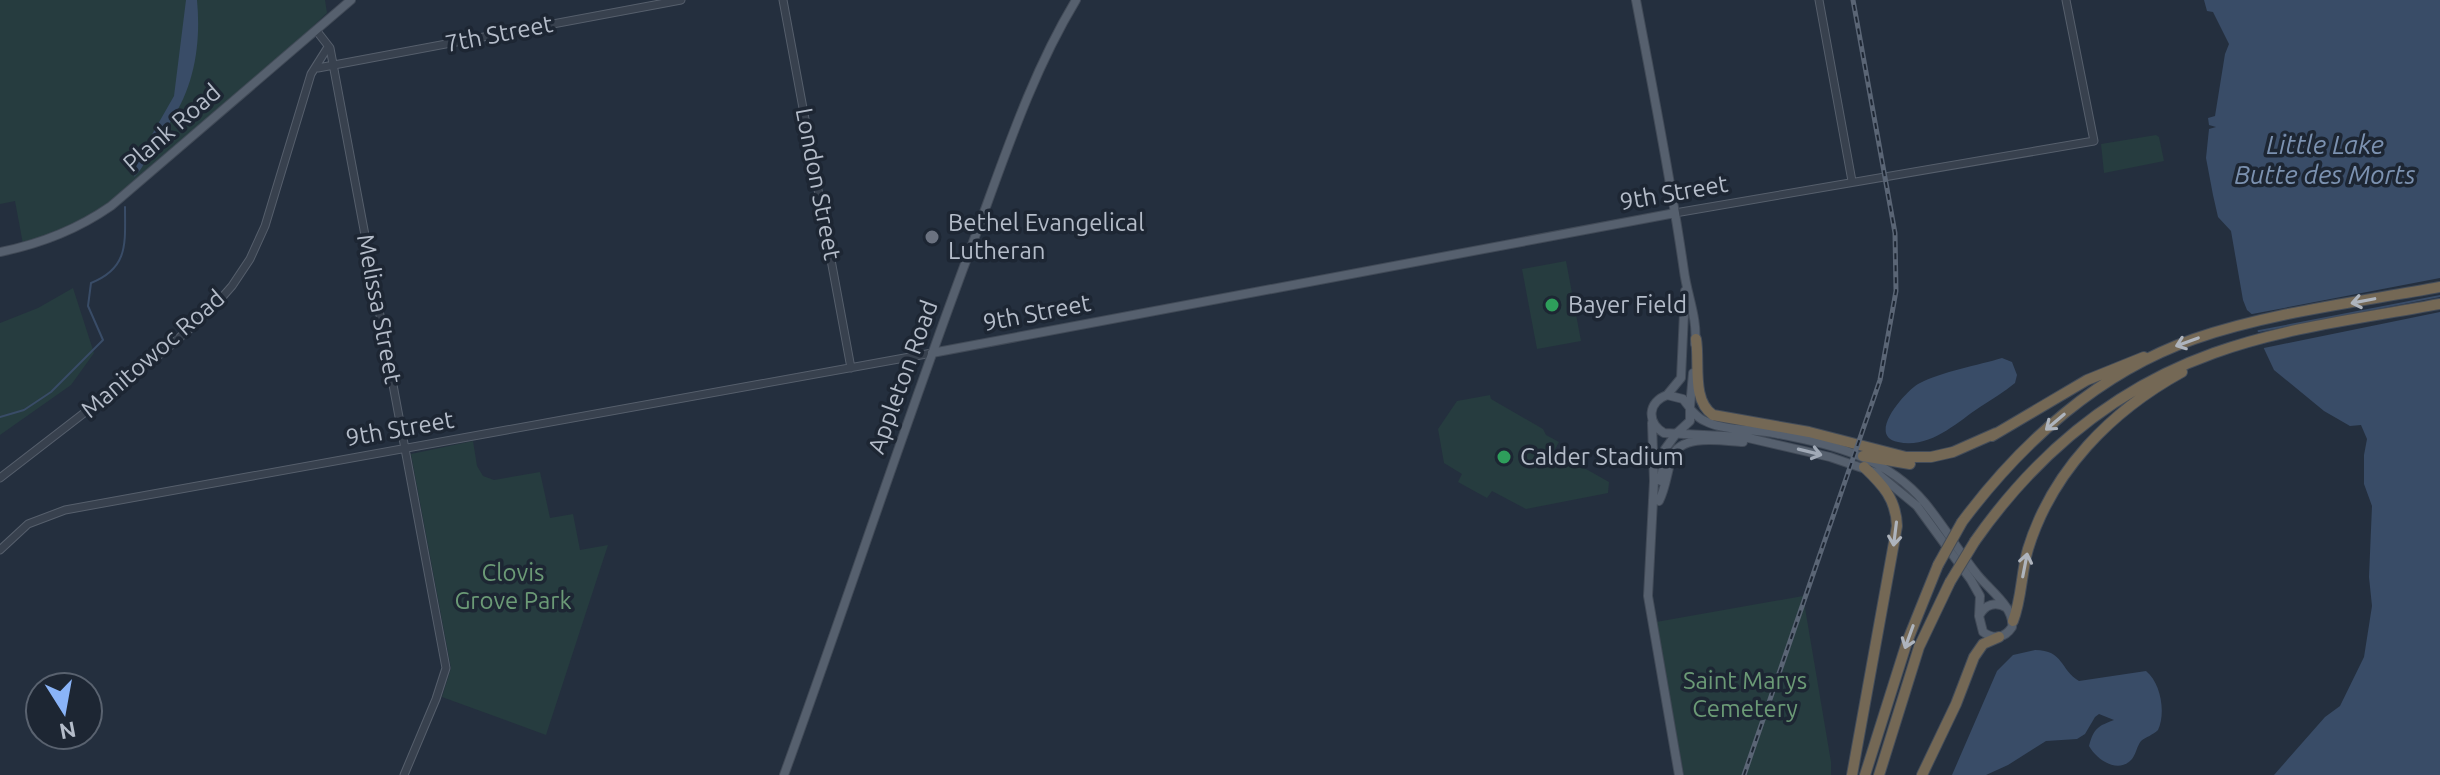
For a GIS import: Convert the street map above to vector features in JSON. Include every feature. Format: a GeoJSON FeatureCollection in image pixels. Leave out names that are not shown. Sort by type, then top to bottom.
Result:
{"type":"FeatureCollection","features":[{"type":"Feature","properties":{"kind":"highway"},"geometry":{"type":"LineString","coordinates":[[1864,462],[1924,463],[1955,456],[2065,392],[2221,330],[2440,287]]}},
{"type":"Feature","properties":{"kind":"highway"},"geometry":{"type":"LineString","coordinates":[[1879,775],[1919,647],[1950,582],[1975,541],[2014,488],[2075,431],[2124,396],[2214,353],[2288,333],[2440,304]]}},
{"type":"Feature","properties":{"kind":"highway"},"geometry":{"type":"LineString","coordinates":[[1696,339],[1700,397],[1704,408],[1713,415],[1809,432],[1906,457],[1931,457],[1953,452],[1996,433]]}},
{"type":"Feature","properties":{"kind":"highway"},"geometry":{"type":"LineString","coordinates":[[1865,775],[1907,642],[1938,565],[1962,522],[2036,438],[2117,372]]}},
{"type":"Feature","properties":{"kind":"highway"},"geometry":{"type":"LineString","coordinates":[[2013,621],[2028,551],[2051,497],[2078,456],[2158,381]]}},
{"type":"Feature","properties":{"kind":"highway"},"geometry":{"type":"LineString","coordinates":[[1852,775],[1897,526],[1892,500],[1864,462]]}},
{"type":"Feature","properties":{"kind":"highway"},"geometry":{"type":"LineString","coordinates":[[1922,775],[1956,704],[1974,657],[1983,644],[1999,637]]}},
{"type":"Feature","properties":{"kind":"main road","name":"Plank Road"},"geometry":{"type":"LineString","coordinates":[[0,252],[55,237],[111,206],[351,0]]}},
{"type":"Feature","properties":{"kind":"main road","name":"Appleton Road"},"geometry":{"type":"LineString","coordinates":[[784,775],[932,353],[1037,73],[1053,37],[1076,0]]}},
{"type":"Feature","properties":{"kind":"main road"},"geometry":{"type":"LineString","coordinates":[[1636,0],[1696,339],[1687,426],[1665,449],[1659,501]]}},
{"type":"Feature","properties":{"kind":"main road","name":"9th Street"},"geometry":{"type":"LineString","coordinates":[[932,353],[1675,213]]}},
{"type":"Feature","properties":{"kind":"main road"},"geometry":{"type":"LineString","coordinates":[[1654,522],[1651,419],[1656,401],[1667,395],[1681,378],[1686,286]]}},
{"type":"Feature","properties":{"kind":"main road"},"geometry":{"type":"LineString","coordinates":[[1651,419],[1664,433],[1722,435],[1864,462],[1917,506],[1979,593],[1983,632],[1999,637],[2009,631],[2013,621],[2007,608],[1917,494],[1900,478],[1864,462],[1798,438],[1708,423],[1679,396],[1667,395]]}},
{"type":"Feature","properties":{"kind":"main road"},"geometry":{"type":"LineString","coordinates":[[1679,775],[1648,596],[1654,522],[1673,454],[1681,445],[1755,440]]}},
{"type":"Feature","properties":{"kind":"main road"},"geometry":{"type":"LineString","coordinates":[[1979,616],[1991,604],[2007,608]]}},
{"type":"Feature","properties":{"kind":"street","name":"7th Street"},"geometry":{"type":"LineString","coordinates":[[317,68],[681,0]]}},
{"type":"Feature","properties":{"kind":"street","name":"London Street"},"geometry":{"type":"LineString","coordinates":[[783,0],[851,368]]}},
{"type":"Feature","properties":{"kind":"street"},"geometry":{"type":"LineString","coordinates":[[1819,0],[1852,181]]}},
{"type":"Feature","properties":{"kind":"street","name":"9th Street"},"geometry":{"type":"LineString","coordinates":[[1675,213],[2094,141],[2066,0]]}},
{"type":"Feature","properties":{"kind":"street","name":"Melissa Street"},"geometry":{"type":"LineString","coordinates":[[316,30],[329,45],[446,668],[404,775]]}},
{"type":"Feature","properties":{"kind":"street","name":"Manitowoc Road"},"geometry":{"type":"LineString","coordinates":[[0,478],[163,352],[210,311],[232,286],[250,259],[265,226],[311,74],[329,45]]}},
{"type":"Feature","properties":{"kind":"street","name":"9th Street"},"geometry":{"type":"LineString","coordinates":[[0,550],[28,524],[57,512],[932,353]]}},
{"type":"Feature","properties":{"kind":"green space"},"geometry":{"type":"Polygon","coordinates":[[[0,0],[325,0],[327,13],[268,69],[116,198],[79,222],[23,244],[15,201],[0,204],[0,0]]]}},
{"type":"Feature","properties":{"kind":"green space"},"geometry":{"type":"Polygon","coordinates":[[[2156,135],[2164,161],[2104,173],[2101,144],[2156,135]]]}},
{"type":"Feature","properties":{"kind":"green space","name":"Bayer Field"},"geometry":{"type":"Polygon","coordinates":[[[1566,261],[1581,341],[1537,349],[1522,269],[1566,261]]]}},
{"type":"Feature","properties":{"kind":"green space"},"geometry":{"type":"Polygon","coordinates":[[[73,288],[94,353],[71,385],[0,435],[0,323],[38,308],[73,288]]]}},
{"type":"Feature","properties":{"kind":"green space","name":"Calder Stadium"},"geometry":{"type":"Polygon","coordinates":[[[1490,395],[1491,399],[1543,429],[1546,435],[1559,442],[1554,451],[1609,482],[1608,493],[1526,509],[1492,491],[1487,498],[1458,482],[1462,474],[1444,463],[1438,429],[1457,401],[1490,395]]]}},
{"type":"Feature","properties":{"kind":"green space","name":"Clovis Grove Park"},"geometry":{"type":"Polygon","coordinates":[[[473,441],[477,466],[483,476],[494,480],[540,472],[550,518],[573,514],[580,550],[608,545],[546,735],[442,697],[451,668],[411,454],[473,441]]]}},
{"type":"Feature","properties":{"kind":"green space","name":"Saint Marys Cemetery"},"geometry":{"type":"Polygon","coordinates":[[[1803,596],[1831,775],[1684,775],[1656,622],[1803,596]]]}},
{"type":"Feature","properties":{"kind":"water"},"geometry":{"type":"Polygon","coordinates":[[[186,0],[197,0],[197,47],[191,78],[179,107],[134,177],[138,159],[174,96],[186,0]]]}},
{"type":"Feature","properties":{"kind":"water","name":"Little Lake Butte des Morts"},"geometry":{"type":"Polygon","coordinates":[[[2204,0],[2440,0],[2440,775],[2274,775],[2325,717],[2340,706],[2364,657],[2372,606],[2369,577],[2372,506],[2364,484],[2367,439],[2361,425],[2350,426],[2324,411],[2274,370],[2259,338],[2255,317],[2247,310],[2243,300],[2231,231],[2218,217],[2206,158],[2209,129],[2216,127],[2209,125],[2208,118],[2215,116],[2229,44],[2213,12],[2207,11],[2204,0]]]}},
{"type":"Feature","properties":{"kind":"water"},"geometry":{"type":"Polygon","coordinates":[[[2002,358],[2012,362],[2017,375],[2015,383],[2007,389],[1932,438],[1910,443],[1889,438],[1887,422],[1914,387],[1938,375],[2002,358]]]}},
{"type":"Feature","properties":{"kind":"water"},"geometry":{"type":"Polygon","coordinates":[[[2035,650],[2057,657],[2079,681],[2146,671],[2161,699],[2162,715],[2158,730],[2141,741],[2126,764],[2114,765],[2102,760],[2089,746],[2098,728],[2114,720],[2099,714],[2085,734],[2077,739],[2046,741],[1986,775],[1952,775],[1997,671],[2013,655],[2035,650]]]}},
{"type":"Feature","properties":{"kind":"pier"},"geometry":{"type":"Polygon","coordinates":[[[2440,278],[2440,295],[2254,331],[2247,315],[2440,278]]]}},
{"type":"Feature","properties":{"kind":"pier"},"geometry":{"type":"Polygon","coordinates":[[[2440,297],[2440,312],[2259,349],[2254,333],[2440,297]]]}},
{"type":"Feature","properties":{"kind":"waterway"},"geometry":{"type":"LineString","coordinates":[[0,417],[24,410],[51,392],[103,340],[88,306],[91,283],[103,277],[118,262],[124,243],[125,207]]}},
{"type":"Feature","properties":{"kind":"railway"},"geometry":{"type":"LineString","coordinates":[[1744,775],[1880,380],[1896,291],[1895,233],[1853,0]]}},
{"type":"Feature","properties":{"kind":"place","name":"Bethel Evangelical Lutheran"},"geometry":{"type":"Point","coordinates":[932,237]}},
{"type":"Feature","properties":{"kind":"place","name":"Bayer Field"},"geometry":{"type":"Point","coordinates":[1552,305]}},
{"type":"Feature","properties":{"kind":"place","name":"Calder Stadium"},"geometry":{"type":"Point","coordinates":[1504,457]}}]}
